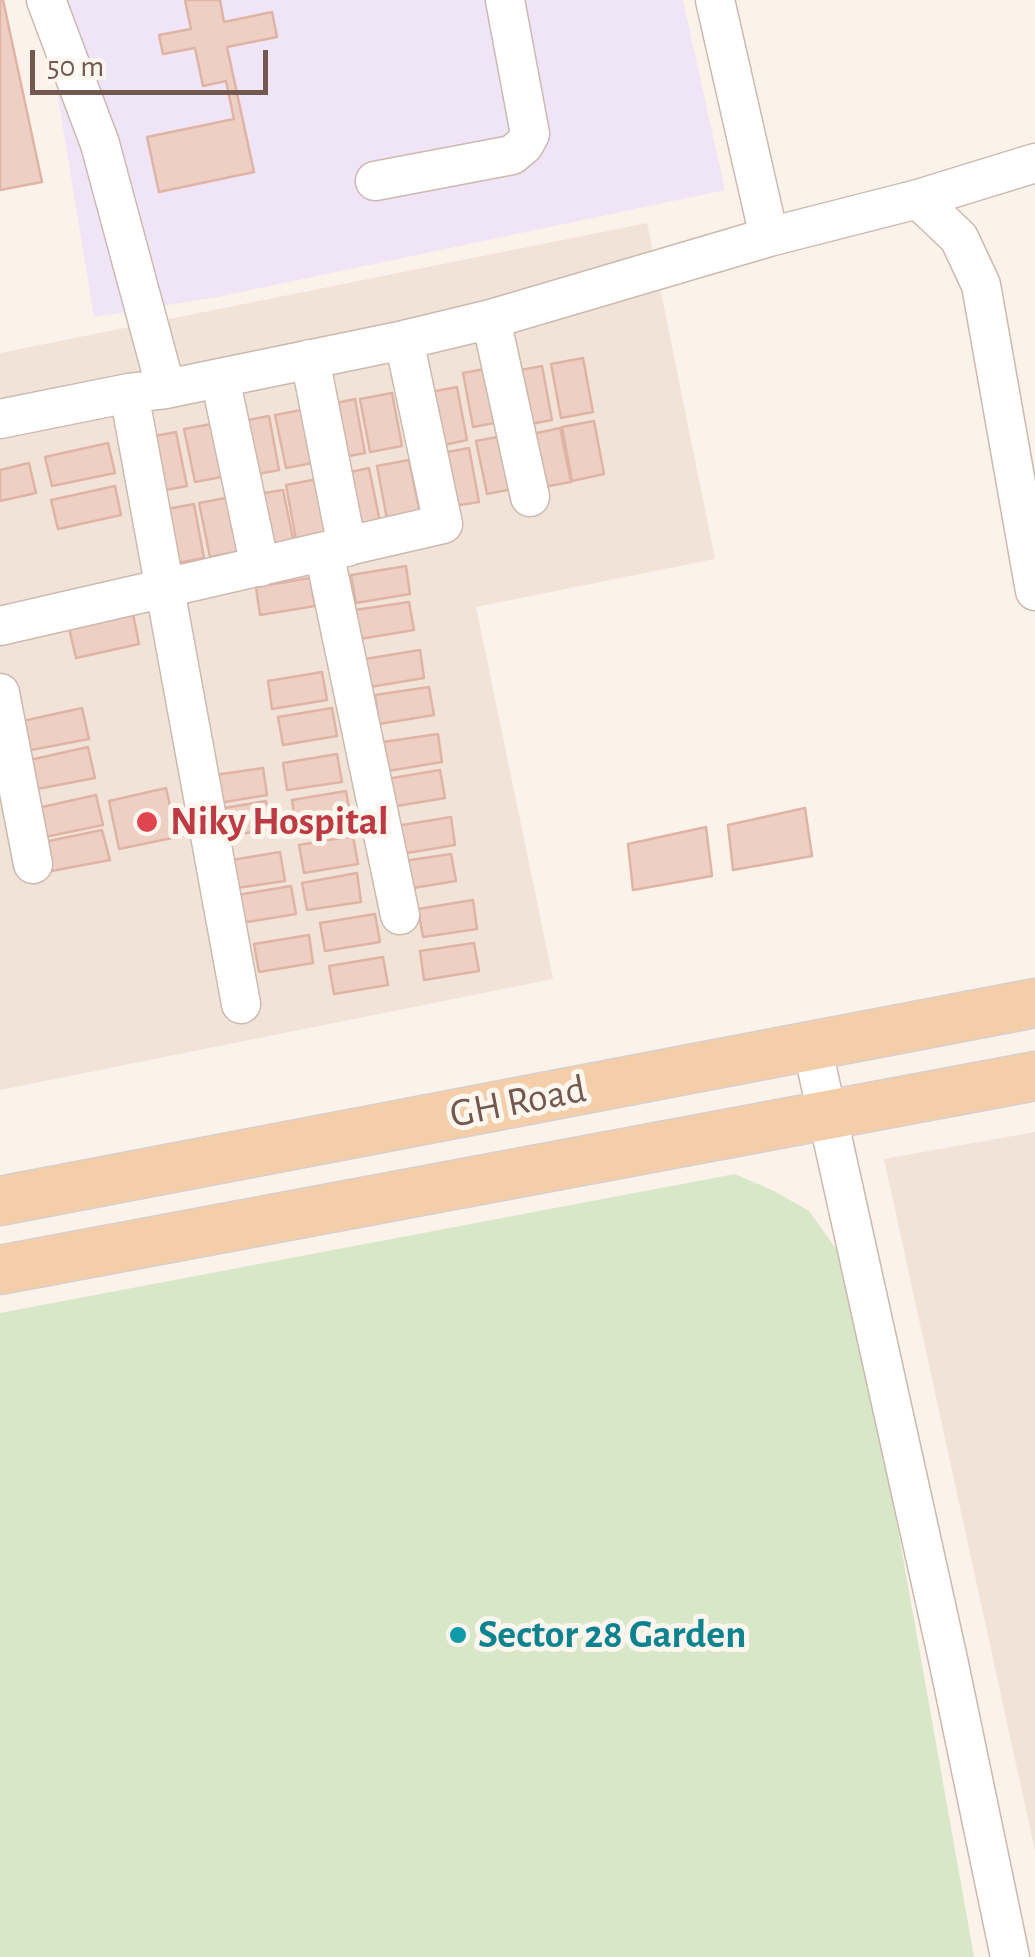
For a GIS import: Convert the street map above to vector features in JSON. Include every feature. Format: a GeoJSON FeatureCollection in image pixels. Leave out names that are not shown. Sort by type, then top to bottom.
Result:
{"type":"FeatureCollection","features":[{"type":"Feature","properties":{"kind":"main road","name":"GH Road"},"geometry":{"type":"LineString","coordinates":[[0,1201],[1035,1004]]}},
{"type":"Feature","properties":{"kind":"main road","name":"GH Road"},"geometry":{"type":"LineString","coordinates":[[0,1270],[1035,1076]]}},
{"type":"Feature","properties":{"kind":"street"},"geometry":{"type":"LineString","coordinates":[[46,0],[100,144],[147,391],[164,590],[241,1004]]}},
{"type":"Feature","properties":{"kind":"street"},"geometry":{"type":"LineString","coordinates":[[375,182],[512,156],[524,146],[530,134],[505,0]]}},
{"type":"Feature","properties":{"kind":"street"},"geometry":{"type":"LineString","coordinates":[[715,0],[768,238]]}},
{"type":"Feature","properties":{"kind":"street"},"geometry":{"type":"LineString","coordinates":[[0,419],[220,378],[491,319],[768,238],[918,200],[1035,163]]}},
{"type":"Feature","properties":{"kind":"street"},"geometry":{"type":"LineString","coordinates":[[918,200],[959,238],[981,285],[1035,591]]}},
{"type":"Feature","properties":{"kind":"street"},"geometry":{"type":"LineString","coordinates":[[491,319],[530,497]]}},
{"type":"Feature","properties":{"kind":"street"},"geometry":{"type":"LineString","coordinates":[[0,626],[443,524],[404,340]]}},
{"type":"Feature","properties":{"kind":"street"},"geometry":{"type":"LineString","coordinates":[[310,359],[335,549],[400,915]]}},
{"type":"Feature","properties":{"kind":"street"},"geometry":{"type":"LineString","coordinates":[[220,378],[260,567]]}},
{"type":"Feature","properties":{"kind":"street"},"geometry":{"type":"LineString","coordinates":[[0,693],[34,864]]}},
{"type":"Feature","properties":{"kind":"street"},"geometry":{"type":"LineString","coordinates":[[812,1046],[950,1664],[1010,1957]]}},
{"type":"Feature","properties":{"kind":"shaded area"},"geometry":{"type":"Polygon","coordinates":[[[42,0],[683,0],[725,190],[217,297],[94,317],[42,0]]]}},
{"type":"Feature","properties":{"kind":"shaded area"},"geometry":{"type":"Polygon","coordinates":[[[647,223],[715,559],[476,607],[553,979],[0,1090],[0,353],[647,223]]]}},
{"type":"Feature","properties":{"kind":"shaded area"},"geometry":{"type":"Polygon","coordinates":[[[1035,1132],[1035,1851],[884,1159],[1035,1132]]]}},
{"type":"Feature","properties":{"kind":"green space","name":"Sector 28 Garden"},"geometry":{"type":"Polygon","coordinates":[[[735,1174],[809,1211],[852,1271],[974,1957],[0,1957],[0,1313],[735,1174]]]}},
{"type":"Feature","properties":{"kind":"building"},"geometry":{"type":"Polygon","coordinates":[[[0,0],[42,182],[0,190],[0,0]]]}},
{"type":"Feature","properties":{"kind":"building"},"geometry":{"type":"Polygon","coordinates":[[[185,0],[220,0],[224,22],[272,12],[277,37],[227,47],[254,172],[159,192],[147,137],[234,119],[226,81],[203,86],[195,48],[163,54],[159,35],[191,29],[185,0]]]}},
{"type":"Feature","properties":{"kind":"building"},"geometry":{"type":"Polygon","coordinates":[[[583,358],[593,412],[561,418],[551,364],[583,358]]]}},
{"type":"Feature","properties":{"kind":"building"},"geometry":{"type":"Polygon","coordinates":[[[542,366],[552,420],[520,426],[510,372],[542,366]]]}},
{"type":"Feature","properties":{"kind":"building"},"geometry":{"type":"Polygon","coordinates":[[[495,367],[505,421],[473,427],[463,373],[495,367]]]}},
{"type":"Feature","properties":{"kind":"building"},"geometry":{"type":"Polygon","coordinates":[[[457,387],[467,440],[435,447],[425,393],[457,387]]]}},
{"type":"Feature","properties":{"kind":"building"},"geometry":{"type":"Polygon","coordinates":[[[392,393],[402,446],[370,452],[360,399],[392,393]]]}},
{"type":"Feature","properties":{"kind":"building"},"geometry":{"type":"Polygon","coordinates":[[[355,399],[365,453],[333,459],[322,406],[355,399]]]}},
{"type":"Feature","properties":{"kind":"building"},"geometry":{"type":"Polygon","coordinates":[[[307,409],[318,462],[286,468],[275,415],[307,409]]]}},
{"type":"Feature","properties":{"kind":"building"},"geometry":{"type":"Polygon","coordinates":[[[269,416],[279,470],[247,476],[237,422],[269,416]]]}},
{"type":"Feature","properties":{"kind":"building"},"geometry":{"type":"Polygon","coordinates":[[[594,421],[604,474],[572,481],[562,427],[594,421]]]}},
{"type":"Feature","properties":{"kind":"building"},"geometry":{"type":"Polygon","coordinates":[[[217,423],[227,476],[195,482],[184,429],[217,423]]]}},
{"type":"Feature","properties":{"kind":"building"},"geometry":{"type":"Polygon","coordinates":[[[560,428],[571,482],[538,488],[528,435],[560,428]]]}},
{"type":"Feature","properties":{"kind":"building"},"geometry":{"type":"Polygon","coordinates":[[[176,432],[187,486],[155,492],[144,438],[176,432]]]}},
{"type":"Feature","properties":{"kind":"building"},"geometry":{"type":"Polygon","coordinates":[[[508,435],[518,488],[487,494],[476,441],[508,435]]]}},
{"type":"Feature","properties":{"kind":"building"},"geometry":{"type":"Polygon","coordinates":[[[108,443],[115,473],[52,486],[45,457],[108,443]]]}},
{"type":"Feature","properties":{"kind":"building"},"geometry":{"type":"Polygon","coordinates":[[[469,448],[479,502],[447,507],[436,454],[469,448]]]}},
{"type":"Feature","properties":{"kind":"building"},"geometry":{"type":"Polygon","coordinates":[[[409,460],[420,513],[387,519],[377,466],[409,460]]]}},
{"type":"Feature","properties":{"kind":"building"},"geometry":{"type":"Polygon","coordinates":[[[29,463],[36,493],[0,501],[0,470],[29,463]]]}},
{"type":"Feature","properties":{"kind":"building"},"geometry":{"type":"Polygon","coordinates":[[[369,468],[380,522],[348,528],[337,475],[369,468]]]}},
{"type":"Feature","properties":{"kind":"building"},"geometry":{"type":"Polygon","coordinates":[[[318,479],[328,533],[296,539],[286,485],[318,479]]]}},
{"type":"Feature","properties":{"kind":"building"},"geometry":{"type":"Polygon","coordinates":[[[115,486],[121,515],[58,529],[51,500],[115,486]]]}},
{"type":"Feature","properties":{"kind":"building"},"geometry":{"type":"Polygon","coordinates":[[[283,490],[294,543],[262,549],[251,495],[283,490]]]}},
{"type":"Feature","properties":{"kind":"building"},"geometry":{"type":"Polygon","coordinates":[[[231,497],[241,551],[210,557],[199,503],[231,497]]]}},
{"type":"Feature","properties":{"kind":"building"},"geometry":{"type":"Polygon","coordinates":[[[194,504],[204,558],[172,564],[162,510],[194,504]]]}},
{"type":"Feature","properties":{"kind":"building"},"geometry":{"type":"Polygon","coordinates":[[[406,566],[410,594],[356,603],[351,575],[406,566]]]}},
{"type":"Feature","properties":{"kind":"building"},"geometry":{"type":"Polygon","coordinates":[[[310,578],[315,606],[260,615],[256,587],[310,578]]]}},
{"type":"Feature","properties":{"kind":"building"},"geometry":{"type":"Polygon","coordinates":[[[409,602],[414,630],[360,639],[355,610],[409,602]]]}},
{"type":"Feature","properties":{"kind":"building"},"geometry":{"type":"Polygon","coordinates":[[[133,614],[139,644],[76,658],[69,628],[133,614]]]}},
{"type":"Feature","properties":{"kind":"building"},"geometry":{"type":"Polygon","coordinates":[[[420,650],[424,678],[370,687],[365,659],[420,650]]]}},
{"type":"Feature","properties":{"kind":"building"},"geometry":{"type":"Polygon","coordinates":[[[322,672],[327,700],[272,709],[268,681],[322,672]]]}},
{"type":"Feature","properties":{"kind":"building"},"geometry":{"type":"Polygon","coordinates":[[[429,687],[434,715],[379,724],[375,695],[429,687]]]}},
{"type":"Feature","properties":{"kind":"building"},"geometry":{"type":"Polygon","coordinates":[[[82,708],[89,739],[26,751],[18,722],[82,708]]]}},
{"type":"Feature","properties":{"kind":"building"},"geometry":{"type":"Polygon","coordinates":[[[332,708],[337,736],[283,745],[278,717],[332,708]]]}},
{"type":"Feature","properties":{"kind":"building"},"geometry":{"type":"Polygon","coordinates":[[[438,734],[442,762],[388,771],[383,742],[438,734]]]}},
{"type":"Feature","properties":{"kind":"building"},"geometry":{"type":"Polygon","coordinates":[[[88,747],[95,778],[32,790],[25,761],[88,747]]]}},
{"type":"Feature","properties":{"kind":"building"},"geometry":{"type":"Polygon","coordinates":[[[337,754],[342,782],[287,790],[283,763],[337,754]]]}},
{"type":"Feature","properties":{"kind":"building"},"geometry":{"type":"Polygon","coordinates":[[[263,768],[267,795],[213,804],[208,776],[263,768]]]}},
{"type":"Feature","properties":{"kind":"building"},"geometry":{"type":"Polygon","coordinates":[[[440,770],[445,798],[391,807],[386,779],[440,770]]]}},
{"type":"Feature","properties":{"kind":"building"},"geometry":{"type":"Polygon","coordinates":[[[166,788],[177,837],[119,849],[109,801],[166,788]]]}},
{"type":"Feature","properties":{"kind":"building"},"geometry":{"type":"Polygon","coordinates":[[[346,791],[351,819],[296,828],[292,800],[346,791]]]}},
{"type":"Feature","properties":{"kind":"building"},"geometry":{"type":"Polygon","coordinates":[[[96,795],[103,825],[40,838],[33,809],[96,795]]]}},
{"type":"Feature","properties":{"kind":"building"},"geometry":{"type":"Polygon","coordinates":[[[266,801],[271,829],[216,838],[212,810],[266,801]]]}},
{"type":"Feature","properties":{"kind":"building"},"geometry":{"type":"Polygon","coordinates":[[[805,808],[812,856],[733,870],[728,825],[805,808]]]}},
{"type":"Feature","properties":{"kind":"building"},"geometry":{"type":"Polygon","coordinates":[[[451,817],[455,845],[401,854],[396,826],[451,817]]]}},
{"type":"Feature","properties":{"kind":"building"},"geometry":{"type":"Polygon","coordinates":[[[706,827],[712,876],[633,890],[628,844],[706,827]]]}},
{"type":"Feature","properties":{"kind":"building"},"geometry":{"type":"Polygon","coordinates":[[[102,830],[110,860],[46,872],[39,843],[102,830]]]}},
{"type":"Feature","properties":{"kind":"building"},"geometry":{"type":"Polygon","coordinates":[[[353,836],[358,864],[304,873],[299,845],[353,836]]]}},
{"type":"Feature","properties":{"kind":"building"},"geometry":{"type":"Polygon","coordinates":[[[280,852],[285,881],[230,889],[226,861],[280,852]]]}},
{"type":"Feature","properties":{"kind":"building"},"geometry":{"type":"Polygon","coordinates":[[[451,854],[456,881],[401,890],[397,862],[451,854]]]}},
{"type":"Feature","properties":{"kind":"building"},"geometry":{"type":"Polygon","coordinates":[[[357,873],[361,902],[307,910],[302,883],[357,873]]]}},
{"type":"Feature","properties":{"kind":"building"},"geometry":{"type":"Polygon","coordinates":[[[291,886],[296,914],[241,923],[237,895],[291,886]]]}},
{"type":"Feature","properties":{"kind":"building"},"geometry":{"type":"Polygon","coordinates":[[[473,900],[477,929],[423,937],[418,909],[473,900]]]}},
{"type":"Feature","properties":{"kind":"building"},"geometry":{"type":"Polygon","coordinates":[[[375,914],[380,942],[325,951],[320,923],[375,914]]]}},
{"type":"Feature","properties":{"kind":"building"},"geometry":{"type":"Polygon","coordinates":[[[309,935],[313,963],[259,972],[254,944],[309,935]]]}},
{"type":"Feature","properties":{"kind":"building"},"geometry":{"type":"Polygon","coordinates":[[[474,943],[479,971],[424,980],[420,951],[474,943]]]}},
{"type":"Feature","properties":{"kind":"building"},"geometry":{"type":"Polygon","coordinates":[[[383,957],[388,985],[334,994],[329,966],[383,957]]]}},
{"type":"Feature","properties":{"kind":"place","name":"Niky Hospital"},"geometry":{"type":"Point","coordinates":[147,822]}},
{"type":"Feature","properties":{"kind":"place","name":"Sector 28 Garden"},"geometry":{"type":"Point","coordinates":[458,1635]}}]}
